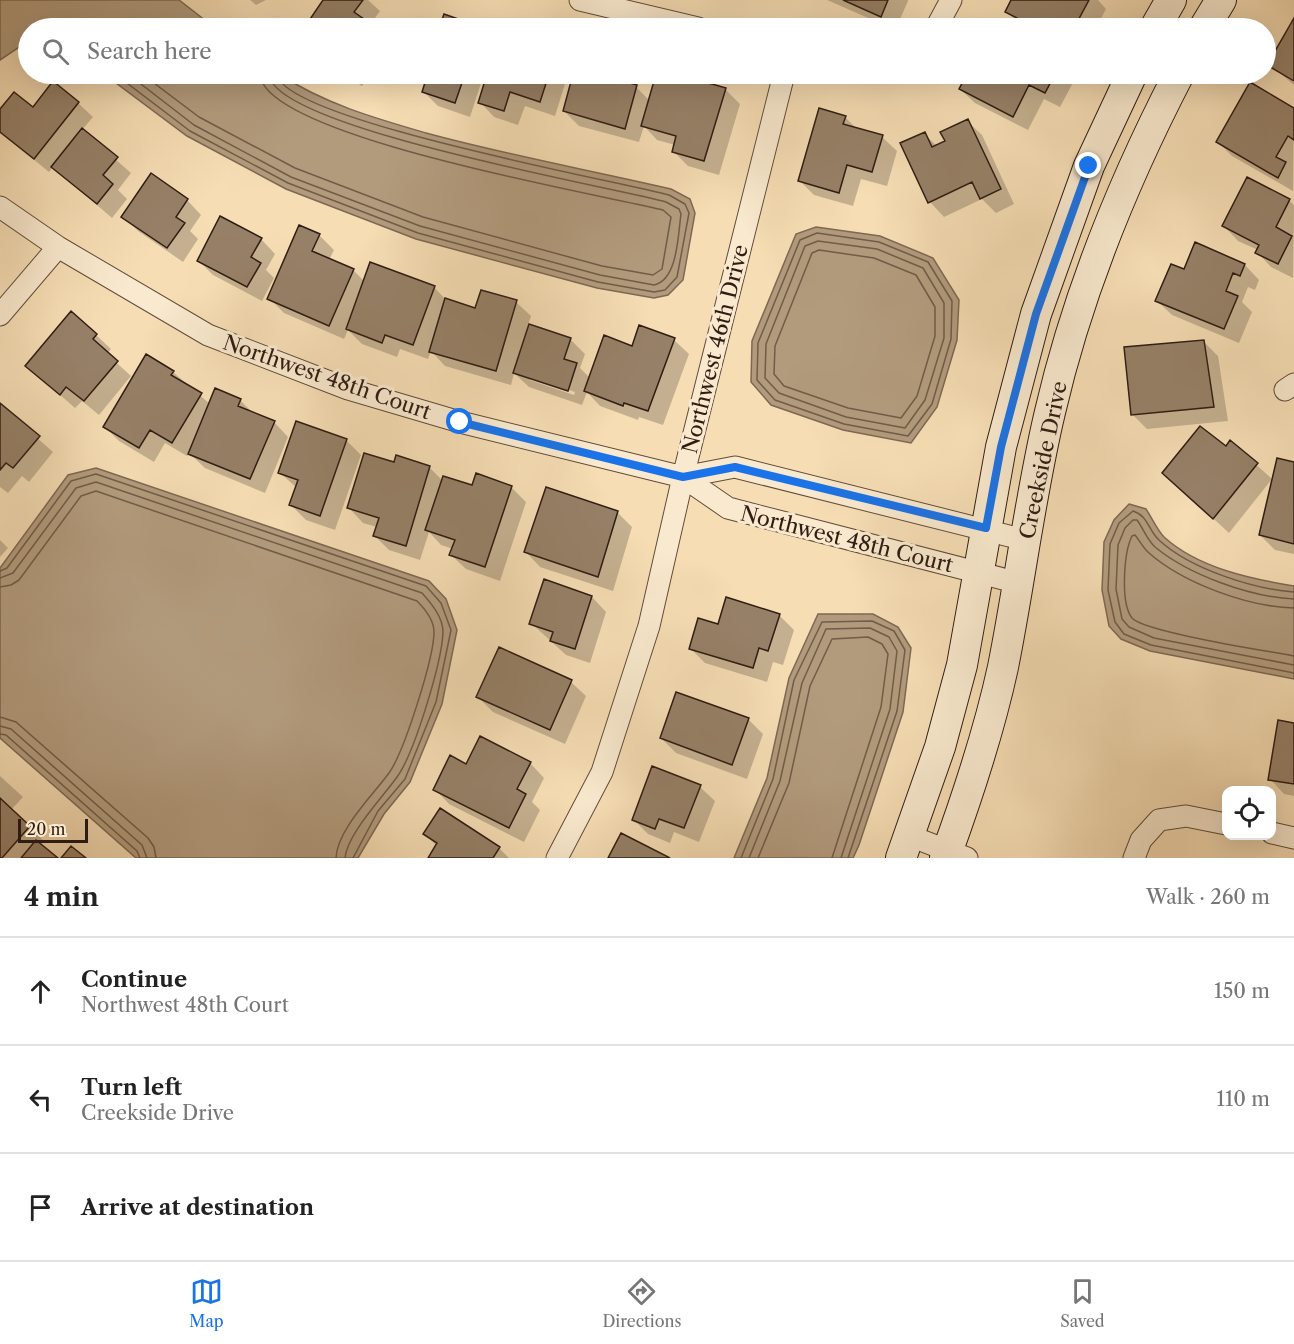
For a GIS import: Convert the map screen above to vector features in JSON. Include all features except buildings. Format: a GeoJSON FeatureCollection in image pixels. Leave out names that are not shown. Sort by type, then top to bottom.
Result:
{"type":"FeatureCollection","features":[{"type":"Feature","properties":{"kind":"street"},"geometry":{"type":"LineString","coordinates":[[580,0],[613,4],[663,18]]}},
{"type":"Feature","properties":{"kind":"street"},"geometry":{"type":"LineString","coordinates":[[941,18],[951,0]]}},
{"type":"Feature","properties":{"kind":"street"},"geometry":{"type":"LineString","coordinates":[[1161,18],[1171,0]]}},
{"type":"Feature","properties":{"kind":"street"},"geometry":{"type":"LineString","coordinates":[[1209,18],[1221,0]]}},
{"type":"Feature","properties":{"kind":"street","name":"Northwest 46th Drive"},"geometry":{"type":"LineString","coordinates":[[557,858],[602,772],[649,626],[683,477],[781,84]]}},
{"type":"Feature","properties":{"kind":"street","name":"Creekside Drive"},"geometry":{"type":"LineString","coordinates":[[906,847],[940,747],[962,665],[1001,447],[1036,314],[1089,166],[1127,84]]}},
{"type":"Feature","properties":{"kind":"street","name":"Creekside Drive"},"geometry":{"type":"LineString","coordinates":[[953,855],[987,733],[1019,583],[1037,469],[1068,347],[1117,206],[1174,84]]}},
{"type":"Feature","properties":{"kind":"street","name":"Northwest 48th Court"},"geometry":{"type":"LineString","coordinates":[[0,207],[58,247],[208,335],[348,389],[460,422],[683,477],[728,508],[1019,583]]}},
{"type":"Feature","properties":{"kind":"street"},"geometry":{"type":"LineString","coordinates":[[0,315],[58,247]]}},
{"type":"Feature","properties":{"kind":"street","name":"Northwest 48th Court"},"geometry":{"type":"LineString","coordinates":[[683,477],[735,467],[986,528],[1025,540]]}},
{"type":"Feature","properties":{"kind":"street"},"geometry":{"type":"LineString","coordinates":[[1134,858],[1141,840],[1159,820],[1186,816],[1222,823]]}},
{"type":"Feature","properties":{"kind":"street"},"geometry":{"type":"LineString","coordinates":[[1276,834],[1294,838]]}},
{"type":"Feature","properties":{"kind":"street"},"geometry":{"type":"LineString","coordinates":[[906,847],[953,855]]}},
{"type":"Feature","properties":{"kind":"water"},"geometry":{"type":"Polygon","coordinates":[[[0,0],[179,0],[202,18],[18,18],[18,48],[0,60],[0,0]]]}},
{"type":"Feature","properties":{"kind":"water"},"geometry":{"type":"Polygon","coordinates":[[[117,84],[294,84],[369,116],[426,133],[671,189],[690,199],[695,213],[683,280],[668,295],[654,298],[597,288],[416,239],[286,189],[187,136],[117,84]]]}},
{"type":"Feature","properties":{"kind":"water"},"geometry":{"type":"Polygon","coordinates":[[[816,227],[880,236],[933,258],[959,300],[957,340],[937,407],[911,443],[843,430],[771,405],[751,382],[752,341],[796,234],[816,227]]]}},
{"type":"Feature","properties":{"kind":"water"},"geometry":{"type":"Polygon","coordinates":[[[96,468],[429,581],[446,599],[457,630],[442,704],[410,782],[384,814],[358,858],[136,858],[0,738],[0,568],[68,475],[96,468]]]}},
{"type":"Feature","properties":{"kind":"water"},"geometry":{"type":"Polygon","coordinates":[[[1129,504],[1146,509],[1164,537],[1193,557],[1243,576],[1294,586],[1294,679],[1150,651],[1121,639],[1109,626],[1102,590],[1104,542],[1114,520],[1129,504]]]}},
{"type":"Feature","properties":{"kind":"water"},"geometry":{"type":"Polygon","coordinates":[[[818,614],[873,614],[898,627],[911,648],[903,712],[859,845],[853,858],[734,858],[767,778],[789,678],[818,614]]]}},
{"type":"Feature","properties":{"kind":"route"},"geometry":{"type":"LineString","coordinates":[[460,422],[683,477],[735,467],[986,528],[1001,447],[1036,314],[1089,166]]}}]}
